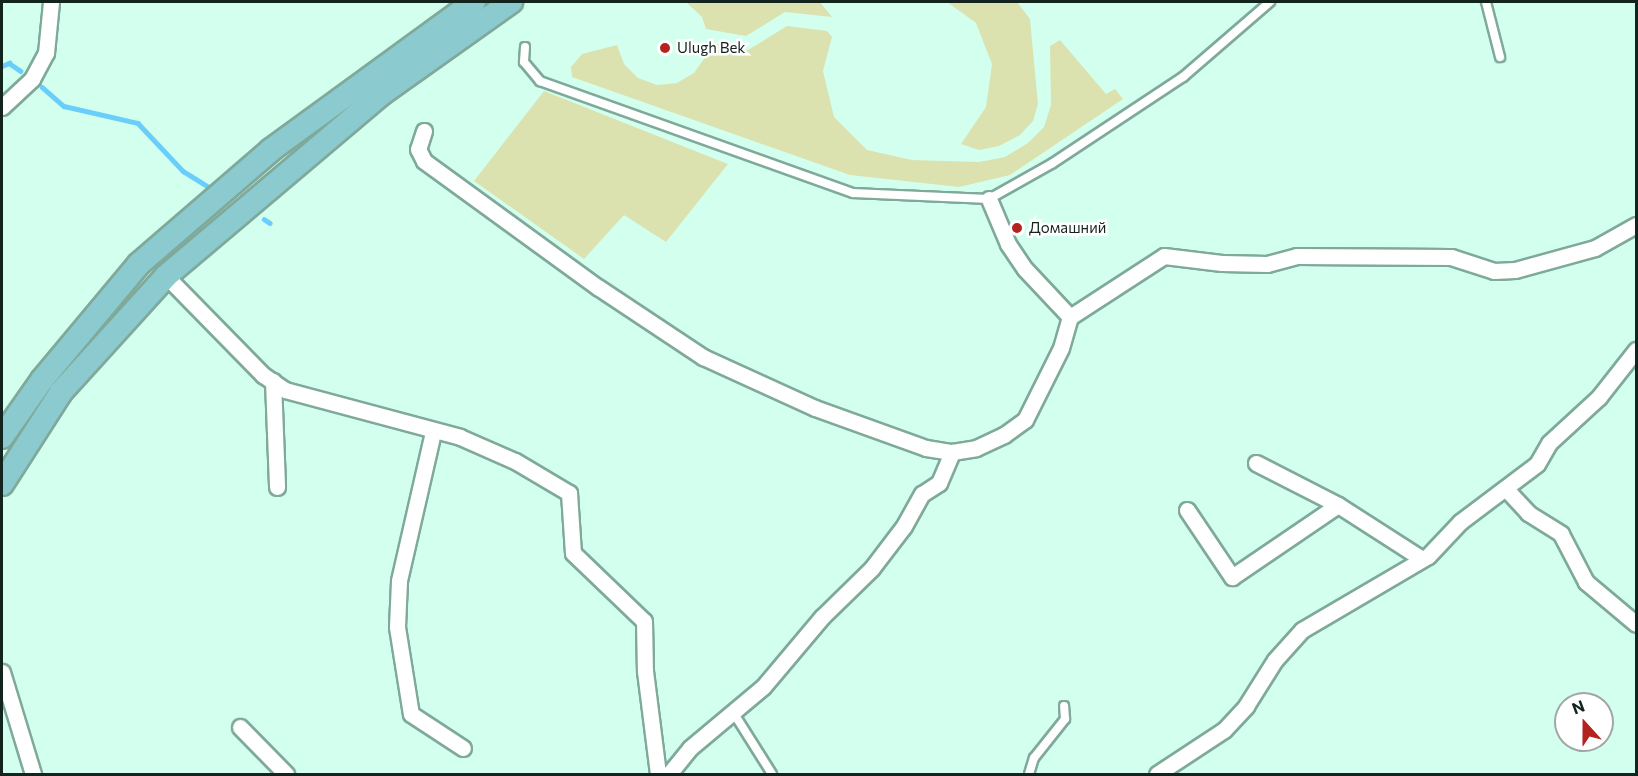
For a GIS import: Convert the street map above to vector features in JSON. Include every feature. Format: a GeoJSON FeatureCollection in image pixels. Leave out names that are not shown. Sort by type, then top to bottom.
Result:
{"type":"FeatureCollection","features":[{"type":"Feature","properties":{"kind":"main road"},"geometry":{"type":"LineString","coordinates":[[2,484],[61,392],[166,276],[372,88],[474,2]]}},
{"type":"Feature","properties":{"kind":"main road"},"geometry":{"type":"LineString","coordinates":[[2,437],[42,380],[139,264],[271,150],[511,2]]}},
{"type":"Feature","properties":{"kind":"street"},"geometry":{"type":"LineString","coordinates":[[2,107],[32,79],[46,53],[51,2]]}},
{"type":"Feature","properties":{"kind":"street"},"geometry":{"type":"LineString","coordinates":[[424,131],[418,149],[423,161],[599,288],[703,357],[815,408],[926,448],[952,452],[976,448],[1004,435],[1025,420],[1060,348],[1070,317],[1164,256],[1256,264],[1297,256],[1451,257],[1494,271],[1515,270],[1595,248],[1636,225]]}},
{"type":"Feature","properties":{"kind":"street"},"geometry":{"type":"LineString","coordinates":[[989,199],[1012,249],[1070,317]]}},
{"type":"Feature","properties":{"kind":"street"},"geometry":{"type":"LineString","coordinates":[[166,276],[273,381],[285,390],[460,438],[515,461],[569,494],[573,553],[644,621],[645,671],[658,774]]}},
{"type":"Feature","properties":{"kind":"street"},"geometry":{"type":"LineString","coordinates":[[1157,774],[1224,730],[1246,706],[1275,660],[1302,630],[1422,559],[1460,522],[1537,464],[1549,443],[1599,397],[1636,350]]}},
{"type":"Feature","properties":{"kind":"street"},"geometry":{"type":"LineString","coordinates":[[273,381],[277,487]]}},
{"type":"Feature","properties":{"kind":"street"},"geometry":{"type":"LineString","coordinates":[[433,432],[399,580],[397,627],[411,714],[463,748]]}},
{"type":"Feature","properties":{"kind":"street"},"geometry":{"type":"LineString","coordinates":[[669,774],[690,748],[732,710],[763,687],[822,617],[872,567],[904,526],[922,494],[939,483],[952,452]]}},
{"type":"Feature","properties":{"kind":"street"},"geometry":{"type":"LineString","coordinates":[[1256,463],[1338,505],[1422,559]]}},
{"type":"Feature","properties":{"kind":"street"},"geometry":{"type":"LineString","coordinates":[[1506,489],[1528,513],[1561,534],[1586,582],[1636,624]]}},
{"type":"Feature","properties":{"kind":"street"},"geometry":{"type":"LineString","coordinates":[[1187,510],[1232,577],[1338,505]]}},
{"type":"Feature","properties":{"kind":"street"},"geometry":{"type":"LineString","coordinates":[[2,672],[33,774]]}},
{"type":"Feature","properties":{"kind":"street"},"geometry":{"type":"LineString","coordinates":[[240,727],[286,774]]}},
{"type":"Feature","properties":{"kind":"lane"},"geometry":{"type":"LineString","coordinates":[[525,47],[524,62],[540,81],[853,193],[989,199],[1053,163],[1184,77],[1270,2]]}},
{"type":"Feature","properties":{"kind":"lane"},"geometry":{"type":"LineString","coordinates":[[1486,2],[1500,57]]}},
{"type":"Feature","properties":{"kind":"lane"},"geometry":{"type":"LineString","coordinates":[[1029,774],[1034,758],[1065,719],[1064,706]]}},
{"type":"Feature","properties":{"kind":"lane"},"geometry":{"type":"LineString","coordinates":[[732,710],[772,774]]}},
{"type":"Feature","properties":{"kind":"green space"},"geometry":{"type":"Polygon","coordinates":[[[686,2],[820,2],[832,17],[785,12],[746,36],[706,29],[702,17],[686,2]]]}},
{"type":"Feature","properties":{"kind":"green space"},"geometry":{"type":"Polygon","coordinates":[[[947,2],[1017,2],[1030,19],[1038,104],[1033,121],[1020,135],[999,146],[979,150],[961,144],[986,107],[992,64],[976,23],[947,2]]]}},
{"type":"Feature","properties":{"kind":"green space"},"geometry":{"type":"Polygon","coordinates":[[[787,26],[827,31],[832,37],[823,71],[834,117],[867,150],[912,160],[979,162],[1005,157],[1028,143],[1044,127],[1051,105],[1050,46],[1060,40],[1106,94],[1115,89],[1123,99],[1010,175],[959,187],[850,175],[572,77],[571,67],[582,54],[617,45],[624,64],[638,78],[657,85],[677,83],[694,73],[706,56],[707,42],[748,50],[787,26]]]}},
{"type":"Feature","properties":{"kind":"green space"},"geometry":{"type":"Polygon","coordinates":[[[544,91],[728,164],[666,242],[624,215],[584,259],[474,181],[544,91]]]}},
{"type":"Feature","properties":{"kind":"waterway"},"geometry":{"type":"LineString","coordinates":[[2,66],[9,63],[21,71]]}},
{"type":"Feature","properties":{"kind":"waterway"},"geometry":{"type":"LineString","coordinates":[[42,87],[64,106],[138,123],[183,171],[212,189]]}},
{"type":"Feature","properties":{"kind":"waterway"},"geometry":{"type":"LineString","coordinates":[[264,219],[270,223]]}},
{"type":"Feature","properties":{"kind":"place","name":"Ulugh Bek"},"geometry":{"type":"Point","coordinates":[665,48]}},
{"type":"Feature","properties":{"kind":"place","name":"Домашний"},"geometry":{"type":"Point","coordinates":[1017,228]}}]}
